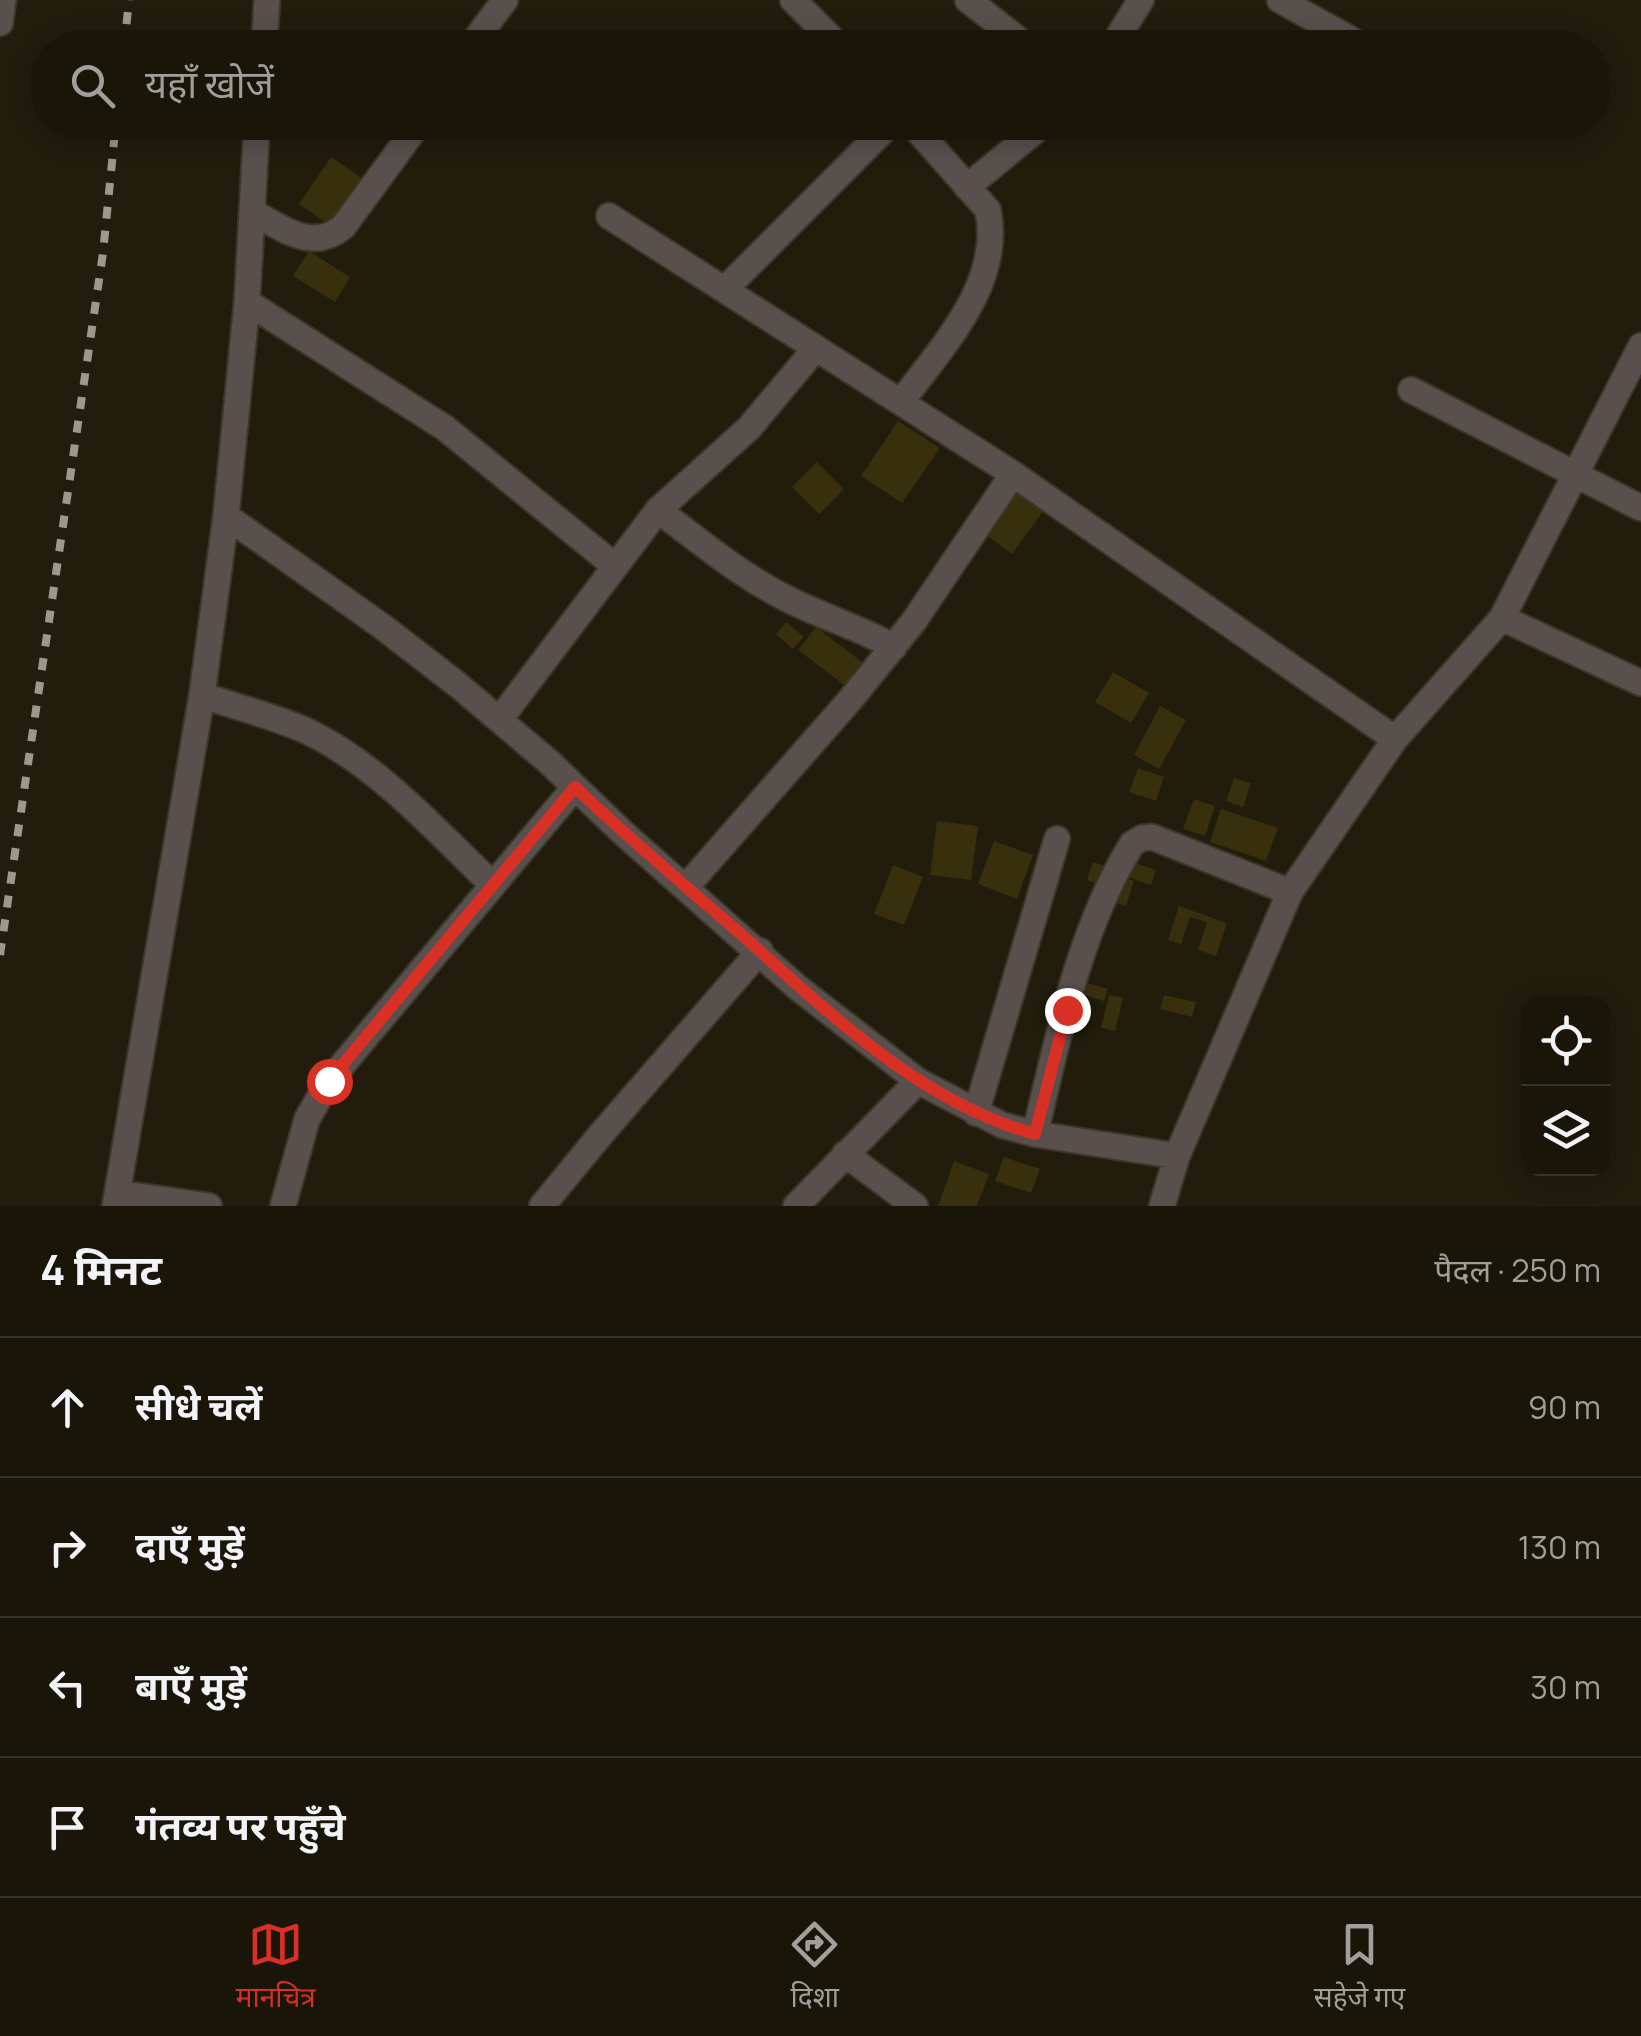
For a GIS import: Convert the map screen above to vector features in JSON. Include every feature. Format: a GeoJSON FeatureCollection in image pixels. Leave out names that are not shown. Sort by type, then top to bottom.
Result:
{"type":"FeatureCollection","features":[{"type":"Feature","properties":{"kind":"street"},"geometry":{"type":"LineString","coordinates":[[0,23],[3,0]]}},
{"type":"Feature","properties":{"kind":"street"},"geometry":{"type":"LineString","coordinates":[[483,30],[505,0]]}},
{"type":"Feature","properties":{"kind":"street"},"geometry":{"type":"LineString","coordinates":[[792,0],[823,30]]}},
{"type":"Feature","properties":{"kind":"street"},"geometry":{"type":"LineString","coordinates":[[968,0],[1006,30]]}},
{"type":"Feature","properties":{"kind":"street"},"geometry":{"type":"LineString","coordinates":[[1122,30],[1141,0]]}},
{"type":"Feature","properties":{"kind":"street"},"geometry":{"type":"LineString","coordinates":[[1280,0],[1334,30]]}},
{"type":"Feature","properties":{"kind":"street"},"geometry":{"type":"LineString","coordinates":[[268,30],[274,4]]}},
{"type":"Feature","properties":{"kind":"street"},"geometry":{"type":"LineString","coordinates":[[209,1206],[116,1199],[202,696],[226,516],[254,212],[256,140]]}},
{"type":"Feature","properties":{"kind":"street"},"geometry":{"type":"LineString","coordinates":[[254,212],[297,235],[312,239],[330,237],[344,227],[407,140]]}},
{"type":"Feature","properties":{"kind":"street"},"geometry":{"type":"LineString","coordinates":[[725,289],[874,140]]}},
{"type":"Feature","properties":{"kind":"street"},"geometry":{"type":"LineString","coordinates":[[902,401],[959,324],[980,287],[992,228],[988,210],[926,140]]}},
{"type":"Feature","properties":{"kind":"street"},"geometry":{"type":"LineString","coordinates":[[967,187],[1024,140]]}},
{"type":"Feature","properties":{"kind":"street"},"geometry":{"type":"LineString","coordinates":[[608,216],[1013,474],[1396,739]]}},
{"type":"Feature","properties":{"kind":"street"},"geometry":{"type":"LineString","coordinates":[[246,302],[446,428],[615,566]]}},
{"type":"Feature","properties":{"kind":"street"},"geometry":{"type":"LineString","coordinates":[[1162,1206],[1177,1156],[1290,892],[1396,739],[1502,618],[1641,346]]}},
{"type":"Feature","properties":{"kind":"street"},"geometry":{"type":"LineString","coordinates":[[500,720],[658,510],[749,428],[816,348]]}},
{"type":"Feature","properties":{"kind":"street"},"geometry":{"type":"LineString","coordinates":[[1411,390],[1641,508]]}},
{"type":"Feature","properties":{"kind":"street"},"geometry":{"type":"LineString","coordinates":[[686,887],[894,646],[1013,474]]}},
{"type":"Feature","properties":{"kind":"street"},"geometry":{"type":"LineString","coordinates":[[658,510],[758,583],[894,646]]}},
{"type":"Feature","properties":{"kind":"street"},"geometry":{"type":"LineString","coordinates":[[226,516],[384,627],[500,720],[797,987],[918,1081],[976,1113],[1035,1134],[1177,1156]]}},
{"type":"Feature","properties":{"kind":"street"},"geometry":{"type":"LineString","coordinates":[[1502,618],[1641,683]]}},
{"type":"Feature","properties":{"kind":"street"},"geometry":{"type":"LineString","coordinates":[[202,696],[310,733],[347,756],[384,784],[493,885]]}},
{"type":"Feature","properties":{"kind":"street"},"geometry":{"type":"LineString","coordinates":[[283,1206],[307,1119],[329,1081],[575,787]]}},
{"type":"Feature","properties":{"kind":"street"},"geometry":{"type":"LineString","coordinates":[[1035,1134],[1077,974],[1098,914],[1132,844],[1152,837],[1290,892]]}},
{"type":"Feature","properties":{"kind":"street"},"geometry":{"type":"LineString","coordinates":[[976,1113],[1057,839]]}},
{"type":"Feature","properties":{"kind":"street"},"geometry":{"type":"LineString","coordinates":[[542,1206],[760,951]]}},
{"type":"Feature","properties":{"kind":"street"},"geometry":{"type":"LineString","coordinates":[[796,1206],[918,1081]]}},
{"type":"Feature","properties":{"kind":"street"},"geometry":{"type":"LineString","coordinates":[[845,1154],[915,1206]]}},
{"type":"Feature","properties":{"kind":"building"},"geometry":{"type":"Polygon","coordinates":[[[331,157],[363,179],[331,226],[299,204],[331,157]]]}},
{"type":"Feature","properties":{"kind":"building"},"geometry":{"type":"Polygon","coordinates":[[[309,251],[350,277],[335,302],[293,276],[309,251]]]}},
{"type":"Feature","properties":{"kind":"building"},"geometry":{"type":"Polygon","coordinates":[[[898,421],[940,448],[902,503],[861,476],[898,421]]]}},
{"type":"Feature","properties":{"kind":"building"},"geometry":{"type":"Polygon","coordinates":[[[817,462],[844,489],[819,514],[792,487],[817,462]]]}},
{"type":"Feature","properties":{"kind":"building"},"geometry":{"type":"Polygon","coordinates":[[[1016,485],[1047,506],[1012,554],[982,532],[1016,485]]]}},
{"type":"Feature","properties":{"kind":"building"},"geometry":{"type":"Polygon","coordinates":[[[786,622],[804,637],[793,649],[776,634],[786,622]]]}},
{"type":"Feature","properties":{"kind":"building"},"geometry":{"type":"Polygon","coordinates":[[[816,627],[866,665],[848,688],[798,650],[816,627]]]}},
{"type":"Feature","properties":{"kind":"building"},"geometry":{"type":"Polygon","coordinates":[[[1113,672],[1149,693],[1131,723],[1095,702],[1113,672]]]}},
{"type":"Feature","properties":{"kind":"building"},"geometry":{"type":"Polygon","coordinates":[[[1160,706],[1186,720],[1159,769],[1134,755],[1160,706]]]}},
{"type":"Feature","properties":{"kind":"building"},"geometry":{"type":"Polygon","coordinates":[[[1138,768],[1164,777],[1156,801],[1129,792],[1138,768]]]}},
{"type":"Feature","properties":{"kind":"building"},"geometry":{"type":"Polygon","coordinates":[[[1234,778],[1251,783],[1243,807],[1226,801],[1234,778]]]}},
{"type":"Feature","properties":{"kind":"building"},"geometry":{"type":"Polygon","coordinates":[[[1194,799],[1215,806],[1205,836],[1183,829],[1194,799]]]}},
{"type":"Feature","properties":{"kind":"building"},"geometry":{"type":"Polygon","coordinates":[[[1221,809],[1278,828],[1266,861],[1210,842],[1221,809]]]}},
{"type":"Feature","properties":{"kind":"building"},"geometry":{"type":"Polygon","coordinates":[[[937,821],[978,826],[971,880],[930,875],[937,821]]]}},
{"type":"Feature","properties":{"kind":"building"},"geometry":{"type":"Polygon","coordinates":[[[994,841],[1033,855],[1017,899],[978,884],[994,841]]]}},
{"type":"Feature","properties":{"kind":"building"},"geometry":{"type":"Polygon","coordinates":[[[1093,862],[1113,868],[1107,887],[1087,880],[1093,862]]]}},
{"type":"Feature","properties":{"kind":"building"},"geometry":{"type":"Polygon","coordinates":[[[1132,862],[1156,870],[1151,885],[1127,877],[1132,862]]]}},
{"type":"Feature","properties":{"kind":"building"},"geometry":{"type":"Polygon","coordinates":[[[893,865],[923,877],[904,925],[874,914],[893,865]]]}},
{"type":"Feature","properties":{"kind":"building"},"geometry":{"type":"Polygon","coordinates":[[[1121,877],[1134,881],[1126,906],[1113,902],[1121,877]]]}},
{"type":"Feature","properties":{"kind":"building"},"geometry":{"type":"Polygon","coordinates":[[[1179,906],[1227,923],[1216,956],[1198,950],[1207,922],[1190,917],[1181,944],[1168,940],[1179,906]]]}},
{"type":"Feature","properties":{"kind":"building"},"geometry":{"type":"Polygon","coordinates":[[[1086,983],[1108,989],[1104,1001],[1083,995],[1086,983]]]}},
{"type":"Feature","properties":{"kind":"building"},"geometry":{"type":"Polygon","coordinates":[[[1109,995],[1123,998],[1115,1031],[1101,1028],[1109,995]]]}},
{"type":"Feature","properties":{"kind":"building"},"geometry":{"type":"Polygon","coordinates":[[[1164,995],[1196,1002],[1192,1017],[1160,1009],[1164,995]]]}},
{"type":"Feature","properties":{"kind":"building"},"geometry":{"type":"Polygon","coordinates":[[[1004,1157],[1040,1169],[1031,1193],[995,1181],[1004,1157]]]}},
{"type":"Feature","properties":{"kind":"building"},"geometry":{"type":"Polygon","coordinates":[[[954,1161],[989,1174],[977,1206],[938,1206],[954,1161]]]}},
{"type":"Feature","properties":{"kind":"railway"},"geometry":{"type":"LineString","coordinates":[[126,30],[129,0]]}},
{"type":"Feature","properties":{"kind":"railway"},"geometry":{"type":"LineString","coordinates":[[0,955],[103,253],[114,140]]}},
{"type":"Feature","properties":{"kind":"route"},"geometry":{"type":"LineString","coordinates":[[329,1081],[575,787],[797,987],[918,1081],[1002,1125],[1035,1134],[1067,1010]]}}]}
